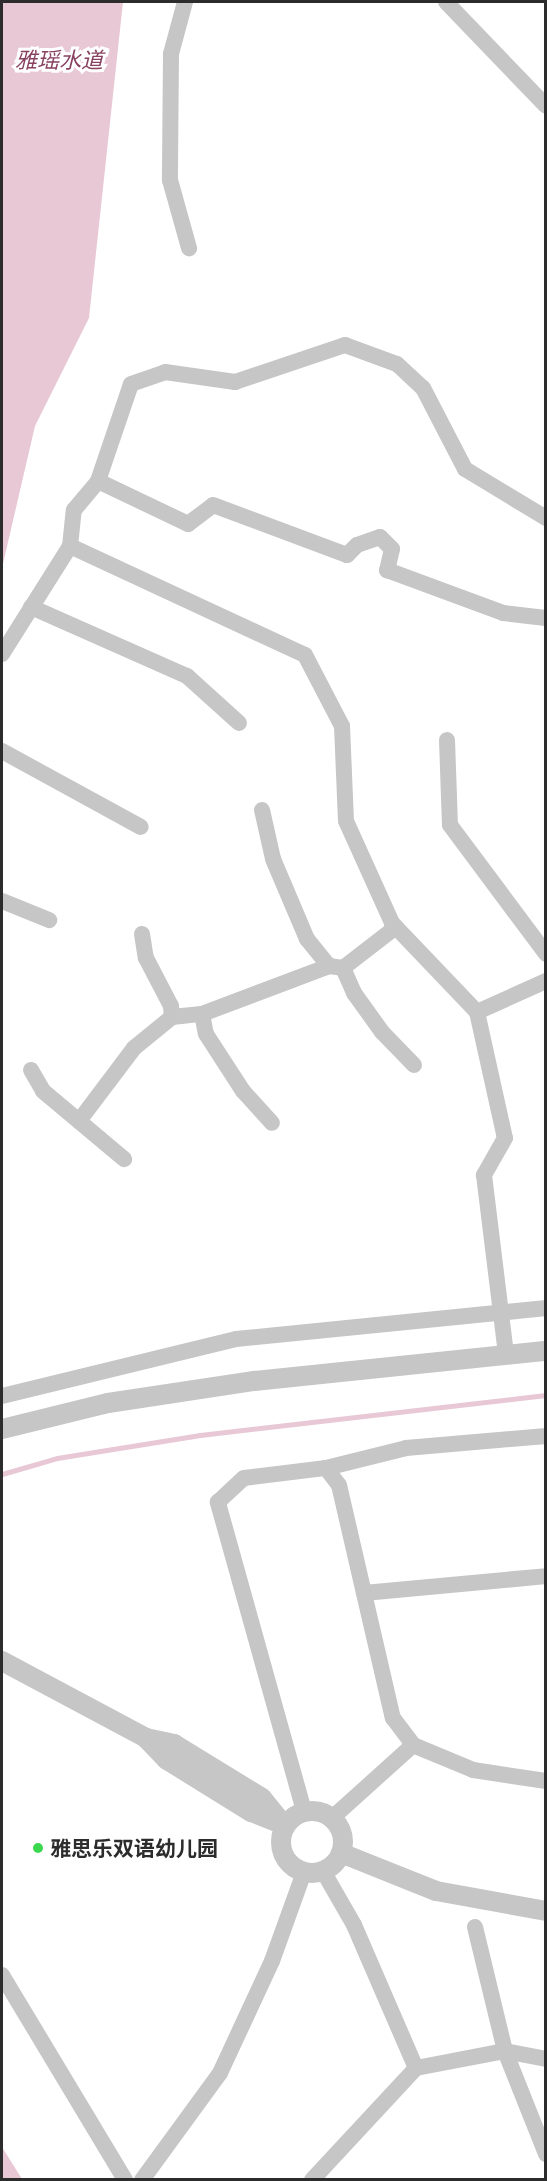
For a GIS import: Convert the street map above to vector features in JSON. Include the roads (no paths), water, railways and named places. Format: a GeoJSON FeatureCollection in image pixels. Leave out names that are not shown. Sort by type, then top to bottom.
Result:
{"type":"FeatureCollection","features":[{"type":"Feature","properties":{"kind":"street"},"geometry":{"type":"LineString","coordinates":[[185,2],[171,54],[170,180],[189,248]]}},
{"type":"Feature","properties":{"kind":"street"},"geometry":{"type":"LineString","coordinates":[[446,2],[546,106]]}},
{"type":"Feature","properties":{"kind":"street"},"geometry":{"type":"LineString","coordinates":[[2,654],[70,546],[74,510],[98,481],[131,384],[165,372],[235,381],[345,345],[397,364],[423,388],[465,469],[546,518]]}},
{"type":"Feature","properties":{"kind":"street"},"geometry":{"type":"LineString","coordinates":[[98,481],[188,524],[213,505],[347,555],[357,545],[380,537],[392,549],[387,570],[503,613],[546,618]]}},
{"type":"Feature","properties":{"kind":"street"},"geometry":{"type":"LineString","coordinates":[[70,546],[305,655],[342,726],[346,821],[396,927],[477,1012],[505,1138],[484,1175],[503,1310],[506,1355]]}},
{"type":"Feature","properties":{"kind":"street"},"geometry":{"type":"LineString","coordinates":[[31,607],[187,676],[239,723]]}},
{"type":"Feature","properties":{"kind":"street"},"geometry":{"type":"LineString","coordinates":[[447,740],[450,825],[546,954]]}},
{"type":"Feature","properties":{"kind":"street"},"geometry":{"type":"LineString","coordinates":[[2,751],[141,827]]}},
{"type":"Feature","properties":{"kind":"street"},"geometry":{"type":"LineString","coordinates":[[262,810],[273,859],[307,939],[336,967],[371,1016],[414,1065]]}},
{"type":"Feature","properties":{"kind":"street"},"geometry":{"type":"LineString","coordinates":[[2,901],[49,920]]}},
{"type":"Feature","properties":{"kind":"street"},"geometry":{"type":"LineString","coordinates":[[79,1121],[134,1048],[172,1017],[202,1014],[336,967],[396,927]]}},
{"type":"Feature","properties":{"kind":"street"},"geometry":{"type":"LineString","coordinates":[[142,934],[146,958],[171,1006],[172,1017]]}},
{"type":"Feature","properties":{"kind":"street"},"geometry":{"type":"LineString","coordinates":[[477,1012],[546,981]]}},
{"type":"Feature","properties":{"kind":"street"},"geometry":{"type":"LineString","coordinates":[[202,1014],[206,1034],[243,1091],[272,1123]]}},
{"type":"Feature","properties":{"kind":"street"},"geometry":{"type":"LineString","coordinates":[[31,1070],[43,1091],[124,1159]]}},
{"type":"Feature","properties":{"kind":"street"},"geometry":{"type":"LineString","coordinates":[[2,1396],[236,1339],[503,1310],[546,1308]]}},
{"type":"Feature","properties":{"kind":"street"},"geometry":{"type":"LineString","coordinates":[[2,1429],[108,1403],[254,1381],[546,1351]]}},
{"type":"Feature","properties":{"kind":"street"},"geometry":{"type":"LineString","coordinates":[[303,1811],[218,1502],[244,1478],[326,1468],[406,1448],[546,1436]]}},
{"type":"Feature","properties":{"kind":"street"},"geometry":{"type":"LineString","coordinates":[[326,1468],[339,1485],[393,1718],[413,1745],[473,1770],[546,1781]]}},
{"type":"Feature","properties":{"kind":"street"},"geometry":{"type":"LineString","coordinates":[[364,1593],[546,1576]]}},
{"type":"Feature","properties":{"kind":"street"},"geometry":{"type":"LineString","coordinates":[[2,1661],[146,1738],[174,1744],[262,1798],[285,1825]]}},
{"type":"Feature","properties":{"kind":"street"},"geometry":{"type":"LineString","coordinates":[[332,1818],[413,1745]]}},
{"type":"Feature","properties":{"kind":"street"},"geometry":{"type":"LineString","coordinates":[[142,2180],[220,2073],[314,1872],[341,1853],[343,1836],[332,1818],[323,1812],[303,1811],[285,1825],[281,1850],[286,1860],[314,1872],[354,1925],[416,2068]]}},
{"type":"Feature","properties":{"kind":"street"},"geometry":{"type":"LineString","coordinates":[[341,1853],[436,1891],[546,1911]]}},
{"type":"Feature","properties":{"kind":"street"},"geometry":{"type":"LineString","coordinates":[[475,1928],[505,2051],[546,2154]]}},
{"type":"Feature","properties":{"kind":"street"},"geometry":{"type":"LineString","coordinates":[[2,1976],[125,2180]]}},
{"type":"Feature","properties":{"kind":"street"},"geometry":{"type":"LineString","coordinates":[[312,2180],[416,2068],[505,2051],[546,2059]]}},
{"type":"Feature","properties":{"kind":"water","name":"雅瑶水道"},"geometry":{"type":"Polygon","coordinates":[[[3,2],[123,2],[89,318],[35,426],[2,568],[3,2]]]}},
{"type":"Feature","properties":{"kind":"water"},"geometry":{"type":"Polygon","coordinates":[[[2,2147],[22,2179],[2,2179],[2,2147]]]}},
{"type":"Feature","properties":{"kind":"waterway"},"geometry":{"type":"LineString","coordinates":[[2,1474],[57,1458],[200,1435],[546,1395]]}},
{"type":"Feature","properties":{"kind":"place","name":"雅思乐双语幼儿园"},"geometry":{"type":"Point","coordinates":[38,1848]}}]}
